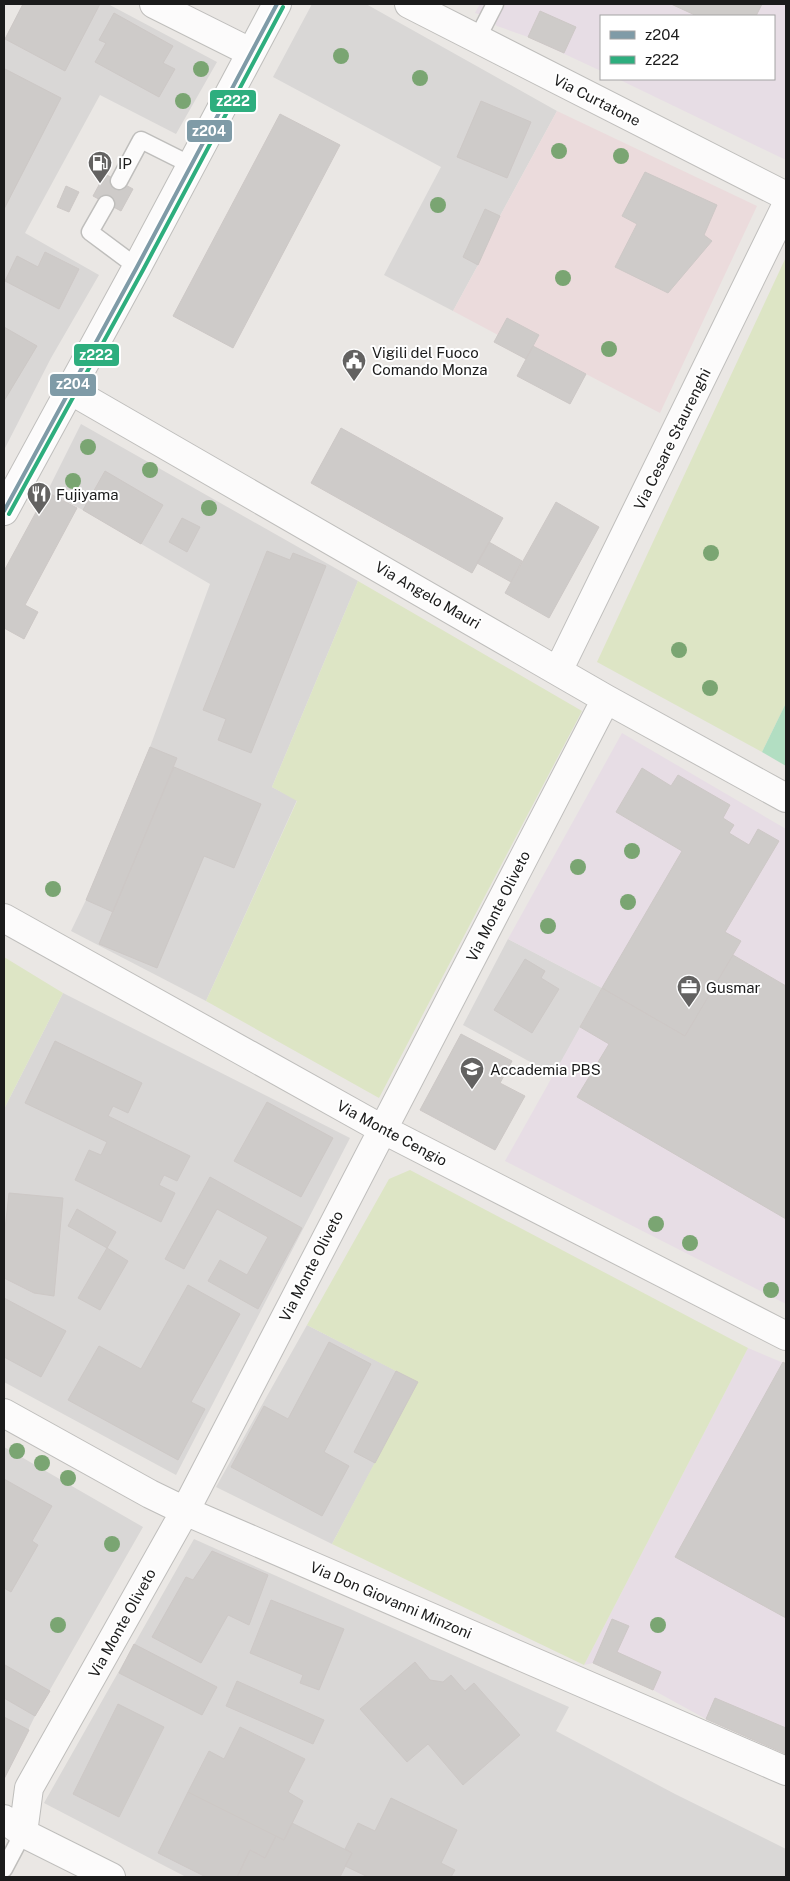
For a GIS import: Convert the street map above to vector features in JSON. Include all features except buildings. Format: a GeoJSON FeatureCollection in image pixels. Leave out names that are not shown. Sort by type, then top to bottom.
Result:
{"type":"FeatureCollection","features":[{"type":"Feature","properties":{"kind":"street"},"geometry":{"type":"LineString","coordinates":[[154,4],[250,52]]}},
{"type":"Feature","properties":{"kind":"street"},"geometry":{"type":"LineString","coordinates":[[4,511],[138,267],[277,4]]}},
{"type":"Feature","properties":{"kind":"street","name":"Via Curtatone"},"geometry":{"type":"LineString","coordinates":[[409,4],[786,196]]}},
{"type":"Feature","properties":{"kind":"street","name":"Via Cesare Staurenghi"},"geometry":{"type":"LineString","coordinates":[[558,671],[786,206]]}},
{"type":"Feature","properties":{"kind":"street","name":"Via Angelo Mauri"},"geometry":{"type":"LineString","coordinates":[[70,390],[606,699],[786,798]]}},
{"type":"Feature","properties":{"kind":"street","name":"Via Monte Oliveto"},"geometry":{"type":"LineString","coordinates":[[13,1826],[29,1788],[185,1511],[606,699]]}},
{"type":"Feature","properties":{"kind":"street","name":"Via Monte Cengio"},"geometry":{"type":"LineString","coordinates":[[4,918],[382,1129],[786,1336]]}},
{"type":"Feature","properties":{"kind":"street","name":"Via Don Giovanni Minzoni"},"geometry":{"type":"LineString","coordinates":[[4,1413],[150,1494],[185,1511],[786,1771]]}},
{"type":"Feature","properties":{"kind":"street"},"geometry":{"type":"LineString","coordinates":[[13,1826],[111,1877]]}},
{"type":"Feature","properties":{"kind":"lane"},"geometry":{"type":"LineString","coordinates":[[477,39],[495,4]]}},
{"type":"Feature","properties":{"kind":"lane"},"geometry":{"type":"LineString","coordinates":[[119,181],[141,140],[191,166]]}},
{"type":"Feature","properties":{"kind":"lane"},"geometry":{"type":"LineString","coordinates":[[106,204],[90,232],[138,267]]}},
{"type":"Feature","properties":{"kind":"lane"},"geometry":{"type":"LineString","coordinates":[[4,1870],[13,1826]]}},
{"type":"Feature","properties":{"kind":"shaded area"},"geometry":{"type":"Polygon","coordinates":[[[23,4],[108,4],[217,62],[176,134],[100,95],[25,233],[99,275],[51,358],[4,450],[4,41],[23,4]]]}},
{"type":"Feature","properties":{"kind":"shaded area"},"geometry":{"type":"Polygon","coordinates":[[[312,4],[366,4],[557,111],[500,216],[478,265],[453,311],[384,275],[441,167],[273,77],[312,4]]]}},
{"type":"Feature","properties":{"kind":"shaded area"},"geometry":{"type":"Polygon","coordinates":[[[480,4],[786,4],[786,160],[620,80],[775,80],[775,15],[600,15],[600,71],[528,37],[497,26],[488,17],[475,13],[480,4]]]}},
{"type":"Feature","properties":{"kind":"shaded area"},"geometry":{"type":"Polygon","coordinates":[[[557,111],[757,206],[660,413],[533,346],[539,336],[498,335],[453,311],[478,265],[500,216],[557,111]]]}},
{"type":"Feature","properties":{"kind":"shaded area"},"geometry":{"type":"Polygon","coordinates":[[[81,424],[358,581],[272,787],[297,800],[206,1001],[71,931],[86,900],[150,747],[210,584],[83,510],[47,492],[81,424]]]}},
{"type":"Feature","properties":{"kind":"shaded area","name":"Gusmar"},"geometry":{"type":"Polygon","coordinates":[[[622,733],[786,829],[786,1304],[505,1161],[602,988],[508,939],[622,733]]]}},
{"type":"Feature","properties":{"kind":"shaded area"},"geometry":{"type":"Polygon","coordinates":[[[508,939],[602,988],[554,1075],[463,1025],[508,939]]]}},
{"type":"Feature","properties":{"kind":"shaded area"},"geometry":{"type":"Polygon","coordinates":[[[63,993],[350,1138],[176,1475],[4,1382],[4,1109],[63,993]]]}},
{"type":"Feature","properties":{"kind":"shaded area"},"geometry":{"type":"Polygon","coordinates":[[[307,1325],[418,1382],[332,1544],[216,1487],[307,1325]]]}},
{"type":"Feature","properties":{"kind":"shaded area"},"geometry":{"type":"Polygon","coordinates":[[[748,1348],[786,1364],[786,1754],[706,1719],[653,1690],[593,1663],[584,1665],[748,1348]]]}},
{"type":"Feature","properties":{"kind":"shaded area"},"geometry":{"type":"Polygon","coordinates":[[[4,1447],[143,1527],[35,1716],[4,1779],[4,1447]]]}},
{"type":"Feature","properties":{"kind":"shaded area"},"geometry":{"type":"Polygon","coordinates":[[[194,1539],[569,1707],[556,1731],[675,1794],[786,1849],[786,1877],[186,1877],[44,1803],[194,1539]]]}},
{"type":"Feature","properties":{"kind":"green space"},"geometry":{"type":"Polygon","coordinates":[[[786,257],[786,703],[762,752],[597,662],[786,257]]]}},
{"type":"Feature","properties":{"kind":"green space"},"geometry":{"type":"Polygon","coordinates":[[[358,581],[582,711],[379,1098],[206,1001],[297,801],[272,787],[358,581]]]}},
{"type":"Feature","properties":{"kind":"green space"},"geometry":{"type":"Polygon","coordinates":[[[786,703],[786,766],[762,752],[786,703]]]}},
{"type":"Feature","properties":{"kind":"green space"},"geometry":{"type":"Polygon","coordinates":[[[4,957],[63,993],[4,1109],[4,957]]]}},
{"type":"Feature","properties":{"kind":"green space"},"geometry":{"type":"Polygon","coordinates":[[[410,1170],[748,1348],[584,1665],[332,1544],[417,1382],[307,1325],[389,1179],[410,1170]]]}},
{"type":"Feature","properties":{"kind":"transit line","name":"z204"},"geometry":{"type":"LineString","coordinates":[[4,511],[277,4]]}},
{"type":"Feature","properties":{"kind":"transit line","name":"z222"},"geometry":{"type":"LineString","coordinates":[[9,514],[143,270],[283,7]]}},
{"type":"Feature","properties":{"kind":"place","name":"IP"},"geometry":{"type":"Point","coordinates":[100,184]}},
{"type":"Feature","properties":{"kind":"place","name":"Vigili del Fuoco Comando Monza"},"geometry":{"type":"Point","coordinates":[354,382]}},
{"type":"Feature","properties":{"kind":"place","name":"Fujiyama"},"geometry":{"type":"Point","coordinates":[39,515]}},
{"type":"Feature","properties":{"kind":"place","name":"Gusmar"},"geometry":{"type":"Point","coordinates":[689,1008]}},
{"type":"Feature","properties":{"kind":"place","name":"Accademia PBS"},"geometry":{"type":"Point","coordinates":[472,1090]}}]}
